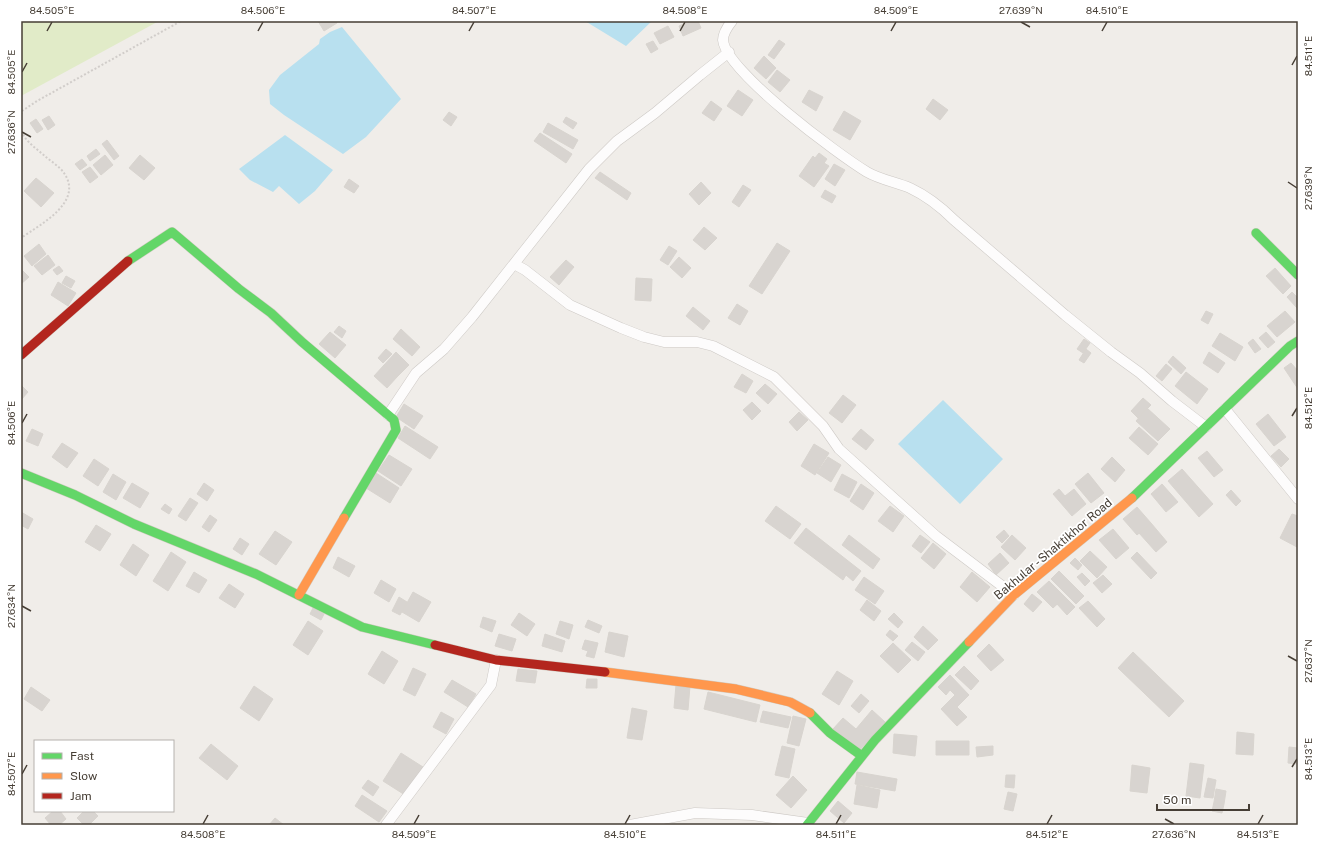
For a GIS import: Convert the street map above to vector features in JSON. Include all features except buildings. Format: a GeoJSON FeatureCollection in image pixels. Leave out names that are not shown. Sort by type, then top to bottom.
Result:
{"type":"FeatureCollection","features":[{"type":"Feature","properties":{"kind":"street"},"geometry":{"type":"LineString","coordinates":[[732,21],[726,29],[723,39],[726,48],[754,82],[804,127],[841,155],[869,173],[909,188],[941,208],[1065,315],[1140,373],[1172,401],[1206,427]]}},
{"type":"Feature","properties":{"kind":"street"},"geometry":{"type":"LineString","coordinates":[[388,414],[416,373],[444,348],[472,317],[588,169],[617,141],[655,113],[729,52]]}},
{"type":"Feature","properties":{"kind":"street"},"geometry":{"type":"LineString","coordinates":[[21,355],[133,257],[172,232],[239,289],[271,313],[302,342],[388,414],[394,420],[396,430],[348,514],[321,554],[299,595]]}},
{"type":"Feature","properties":{"kind":"street"},"geometry":{"type":"LineString","coordinates":[[1256,233],[1298,275]]}},
{"type":"Feature","properties":{"kind":"street"},"geometry":{"type":"LineString","coordinates":[[514,264],[525,270],[570,305],[621,328],[664,342],[697,342],[713,346],[774,377],[823,426],[839,449],[936,536],[1014,595]]}},
{"type":"Feature","properties":{"kind":"street","name":"Bakhular - Shaktikhor Road"},"geometry":{"type":"LineString","coordinates":[[808,824],[874,740],[1014,595],[1139,492],[1290,346],[1298,342]]}},
{"type":"Feature","properties":{"kind":"street"},"geometry":{"type":"LineString","coordinates":[[1225,409],[1298,500]]}},
{"type":"Feature","properties":{"kind":"street"},"geometry":{"type":"LineString","coordinates":[[21,473],[75,495],[134,524],[256,574],[362,627],[496,660],[657,678],[736,689],[790,702],[809,712],[830,733],[862,756]]}},
{"type":"Feature","properties":{"kind":"street"},"geometry":{"type":"LineString","coordinates":[[386,825],[491,684],[496,660]]}},
{"type":"Feature","properties":{"kind":"street"},"geometry":{"type":"LineString","coordinates":[[630,825],[695,813],[752,815],[808,824]]}},
{"type":"Feature","properties":{"kind":"path"},"geometry":{"type":"LineString","coordinates":[[21,115],[22,111],[37,102],[181,21]]}},
{"type":"Feature","properties":{"kind":"path"},"geometry":{"type":"LineString","coordinates":[[21,131],[25,139],[64,172],[70,184],[70,195],[65,204],[56,213],[21,238]]}},
{"type":"Feature","properties":{"kind":"green space"},"geometry":{"type":"Polygon","coordinates":[[[21,21],[159,21],[21,96],[21,21]]]}},
{"type":"Feature","properties":{"kind":"water"},"geometry":{"type":"Polygon","coordinates":[[[585,21],[652,21],[626,46],[585,21]]]}},
{"type":"Feature","properties":{"kind":"water"},"geometry":{"type":"Polygon","coordinates":[[[342,27],[401,99],[366,137],[343,154],[270,104],[269,90],[280,75],[319,44],[320,39],[330,32],[342,27]]]}},
{"type":"Feature","properties":{"kind":"water"},"geometry":{"type":"Polygon","coordinates":[[[285,135],[333,170],[315,191],[299,204],[279,186],[273,192],[250,180],[239,169],[285,135]]]}},
{"type":"Feature","properties":{"kind":"water"},"geometry":{"type":"Polygon","coordinates":[[[943,400],[1003,459],[960,504],[898,444],[943,400]]]}},
{"type":"Feature","properties":{"kind":"traffic: fast"},"geometry":{"type":"LineString","coordinates":[[128,261],[172,232],[239,289],[271,313],[302,342],[394,420],[396,430],[344,518]]}},
{"type":"Feature","properties":{"kind":"traffic: fast"},"geometry":{"type":"LineString","coordinates":[[1256,233],[1298,275]]}},
{"type":"Feature","properties":{"kind":"traffic: fast"},"geometry":{"type":"LineString","coordinates":[[1132,498],[1290,346],[1298,341]]}},
{"type":"Feature","properties":{"kind":"traffic: fast"},"geometry":{"type":"LineString","coordinates":[[21,473],[75,495],[134,524],[256,574],[362,627],[435,645]]}},
{"type":"Feature","properties":{"kind":"traffic: fast"},"geometry":{"type":"LineString","coordinates":[[807,825],[875,740],[969,642]]}},
{"type":"Feature","properties":{"kind":"traffic: fast"},"geometry":{"type":"LineString","coordinates":[[810,713],[830,733],[862,756]]}},
{"type":"Feature","properties":{"kind":"traffic: slow"},"geometry":{"type":"LineString","coordinates":[[969,642],[1014,595],[1132,498]]}},
{"type":"Feature","properties":{"kind":"traffic: slow"},"geometry":{"type":"LineString","coordinates":[[299,595],[344,518]]}},
{"type":"Feature","properties":{"kind":"traffic: slow"},"geometry":{"type":"LineString","coordinates":[[605,672],[736,689],[790,702],[810,713]]}},
{"type":"Feature","properties":{"kind":"traffic: jam"},"geometry":{"type":"LineString","coordinates":[[21,355],[128,261]]}},
{"type":"Feature","properties":{"kind":"traffic: jam"},"geometry":{"type":"LineString","coordinates":[[435,645],[496,660],[605,672]]}}]}
